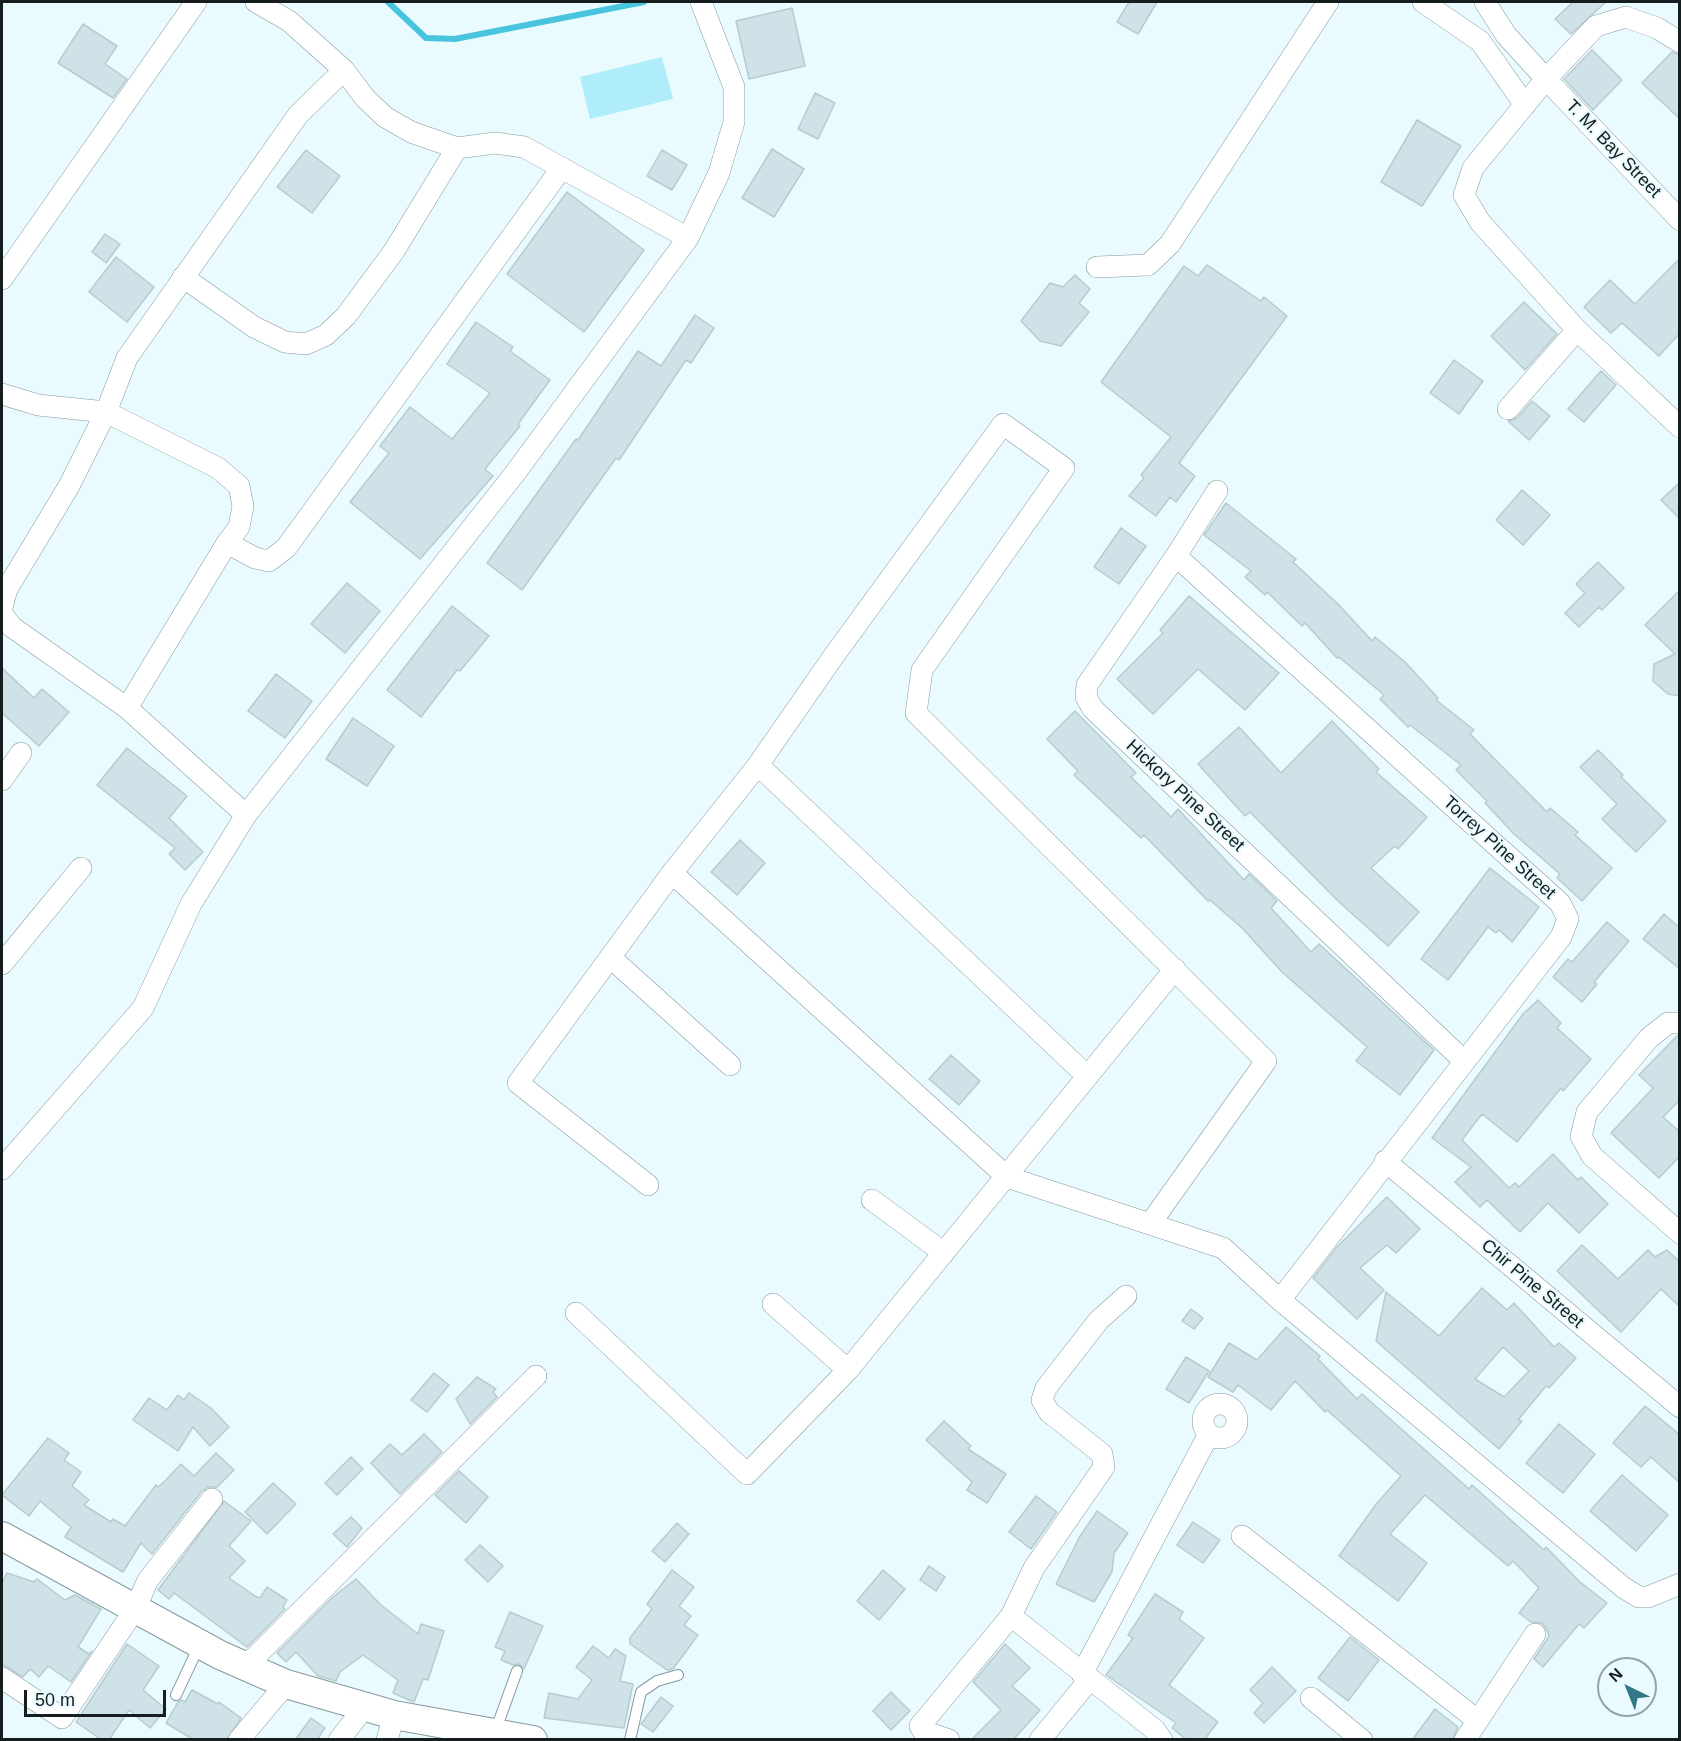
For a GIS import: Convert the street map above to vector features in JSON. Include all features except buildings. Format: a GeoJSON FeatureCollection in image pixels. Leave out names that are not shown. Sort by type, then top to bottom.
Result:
{"type":"FeatureCollection","features":[{"type":"Feature","properties":{"kind":"main road"},"geometry":{"type":"LineString","coordinates":[[2,1536],[245,1667],[286,1684],[364,1708],[391,1727],[495,1733],[533,1740]]}},
{"type":"Feature","properties":{"kind":"street"},"geometry":{"type":"LineString","coordinates":[[2,279],[196,2]]}},
{"type":"Feature","properties":{"kind":"street"},"geometry":{"type":"LineString","coordinates":[[256,2],[289,21],[344,70],[385,117],[411,132],[457,148],[495,143],[524,147],[688,238]]}},
{"type":"Feature","properties":{"kind":"street"},"geometry":{"type":"LineString","coordinates":[[1097,267],[1148,265],[1170,244],[1328,2]]}},
{"type":"Feature","properties":{"kind":"street"},"geometry":{"type":"LineString","coordinates":[[1423,2],[1480,41],[1525,105]]}},
{"type":"Feature","properties":{"kind":"street","name":"T. M. Bay Street"},"geometry":{"type":"LineString","coordinates":[[1485,2],[1506,35],[1680,220]]}},
{"type":"Feature","properties":{"kind":"street"},"geometry":{"type":"LineString","coordinates":[[2,1169],[143,1008],[191,904],[246,815],[516,472],[688,238],[719,173],[734,122],[734,87],[704,8]]}},
{"type":"Feature","properties":{"kind":"street"},"geometry":{"type":"LineString","coordinates":[[1680,42],[1657,28],[1626,17],[1596,26],[1546,79],[1473,168],[1464,195],[1480,222],[1577,330],[1680,427]]}},
{"type":"Feature","properties":{"kind":"street"},"geometry":{"type":"LineString","coordinates":[[2,607],[7,589],[69,486],[106,412],[127,358],[298,116],[344,70]]}},
{"type":"Feature","properties":{"kind":"street"},"geometry":{"type":"LineString","coordinates":[[183,277],[254,327],[285,342],[306,344],[326,335],[346,316],[394,251],[457,148]]}},
{"type":"Feature","properties":{"kind":"street"},"geometry":{"type":"LineString","coordinates":[[227,543],[255,558],[269,561],[286,549],[561,169]]}},
{"type":"Feature","properties":{"kind":"street"},"geometry":{"type":"LineString","coordinates":[[1508,409],[1577,330]]}},
{"type":"Feature","properties":{"kind":"street"},"geometry":{"type":"LineString","coordinates":[[2,394],[38,405],[106,412],[218,468],[239,486],[243,506],[239,527],[126,708]]}},
{"type":"Feature","properties":{"kind":"street"},"geometry":{"type":"LineString","coordinates":[[648,1185],[518,1083],[672,873],[758,765],[840,647],[1003,424],[1064,468],[922,670],[916,712],[1266,1061],[1150,1224]]}},
{"type":"Feature","properties":{"kind":"street","name":"Hickory Pine Street"},"geometry":{"type":"LineString","coordinates":[[1217,491],[1176,556],[1087,685],[1086,697],[1089,703],[1464,1061]]}},
{"type":"Feature","properties":{"kind":"street","name":"Torrey Pine Street"},"geometry":{"type":"LineString","coordinates":[[1176,556],[1565,910],[1568,919],[1561,937],[1385,1161],[1280,1300]]}},
{"type":"Feature","properties":{"kind":"street"},"geometry":{"type":"LineString","coordinates":[[2,614],[12,627],[126,708],[246,815]]}},
{"type":"Feature","properties":{"kind":"street"},"geometry":{"type":"LineString","coordinates":[[2,780],[21,753]]}},
{"type":"Feature","properties":{"kind":"street"},"geometry":{"type":"LineString","coordinates":[[758,765],[1086,1075]]}},
{"type":"Feature","properties":{"kind":"street"},"geometry":{"type":"LineString","coordinates":[[2,964],[81,868]]}},
{"type":"Feature","properties":{"kind":"street"},"geometry":{"type":"LineString","coordinates":[[672,873],[1007,1177],[1222,1248],[1280,1300],[1624,1588],[1639,1598],[1648,1598],[1680,1584]]}},
{"type":"Feature","properties":{"kind":"street"},"geometry":{"type":"LineString","coordinates":[[610,957],[730,1065]]}},
{"type":"Feature","properties":{"kind":"street"},"geometry":{"type":"LineString","coordinates":[[576,1313],[747,1474],[848,1370],[1007,1177],[1086,1075],[1175,969]]}},
{"type":"Feature","properties":{"kind":"street"},"geometry":{"type":"LineString","coordinates":[[1680,1023],[1668,1023],[1649,1038],[1587,1112],[1581,1136],[1592,1156],[1680,1233]]}},
{"type":"Feature","properties":{"kind":"street","name":"Chir Pine Street"},"geometry":{"type":"LineString","coordinates":[[1385,1161],[1680,1407]]}},
{"type":"Feature","properties":{"kind":"street"},"geometry":{"type":"LineString","coordinates":[[872,1200],[944,1253]]}},
{"type":"Feature","properties":{"kind":"street"},"geometry":{"type":"LineString","coordinates":[[949,1740],[923,1731],[920,1726],[1011,1616],[1034,1568],[1104,1467],[1102,1454],[1049,1412],[1042,1400],[1044,1394],[1099,1320],[1126,1296]]}},
{"type":"Feature","properties":{"kind":"street"},"geometry":{"type":"LineString","coordinates":[[773,1304],[848,1370]]}},
{"type":"Feature","properties":{"kind":"street"},"geometry":{"type":"LineString","coordinates":[[245,1667],[536,1376]]}},
{"type":"Feature","properties":{"kind":"street"},"geometry":{"type":"LineString","coordinates":[[1040,1740],[1085,1677],[1209,1434]]}},
{"type":"Feature","properties":{"kind":"street"},"geometry":{"type":"LineString","coordinates":[[2,1678],[62,1718],[135,1609],[148,1580],[212,1499]]}},
{"type":"Feature","properties":{"kind":"street"},"geometry":{"type":"LineString","coordinates":[[1242,1536],[1477,1720]]}},
{"type":"Feature","properties":{"kind":"street"},"geometry":{"type":"LineString","coordinates":[[1011,1616],[1085,1677],[1155,1730],[1162,1740]]}},
{"type":"Feature","properties":{"kind":"street"},"geometry":{"type":"LineString","coordinates":[[1465,1740],[1535,1634]]}},
{"type":"Feature","properties":{"kind":"street"},"geometry":{"type":"LineString","coordinates":[[239,1740],[286,1684]]}},
{"type":"Feature","properties":{"kind":"street"},"geometry":{"type":"LineString","coordinates":[[1311,1698],[1362,1740]]}},
{"type":"Feature","properties":{"kind":"street"},"geometry":{"type":"LineString","coordinates":[[339,1740],[364,1708]]}},
{"type":"Feature","properties":{"kind":"lane"},"geometry":{"type":"LineString","coordinates":[[176,1695],[200,1644]]}},
{"type":"Feature","properties":{"kind":"lane"},"geometry":{"type":"LineString","coordinates":[[495,1733],[517,1671]]}},
{"type":"Feature","properties":{"kind":"lane"},"geometry":{"type":"LineString","coordinates":[[630,1740],[641,1692],[657,1681],[678,1675]]}},
{"type":"Feature","properties":{"kind":"shaded area"},"geometry":{"type":"Polygon","coordinates":[[[662,57],[673,99],[590,119],[580,77],[662,57]]]}},
{"type":"Feature","properties":{"kind":"waterway"},"geometry":{"type":"LineString","coordinates":[[388,2],[426,38],[455,39],[644,2]]}}]}
